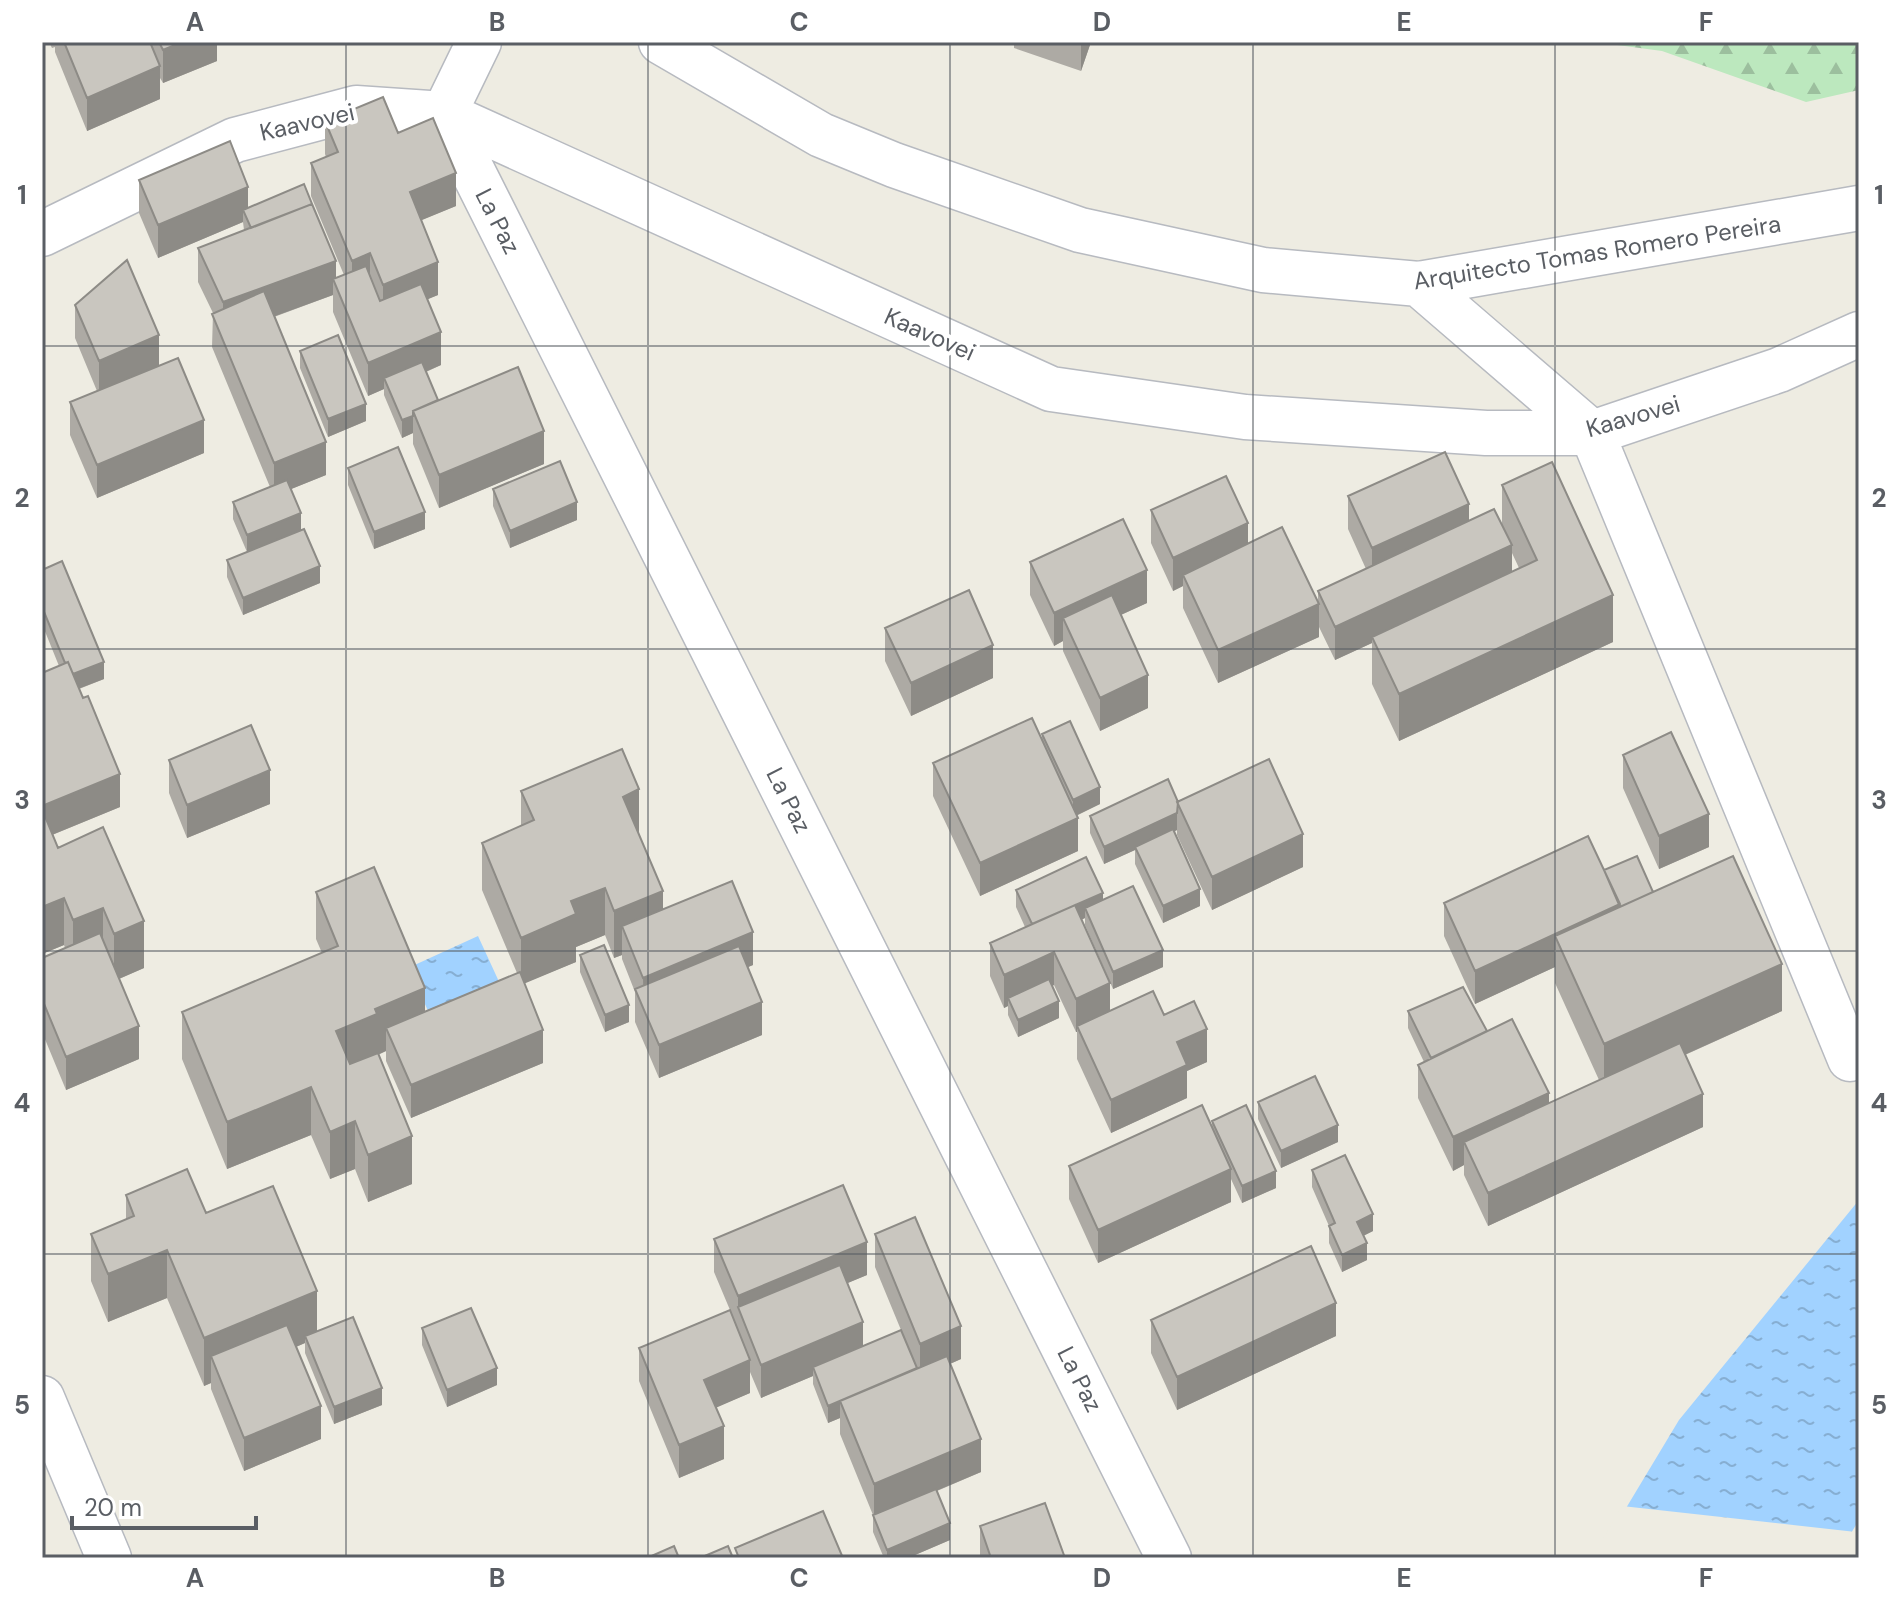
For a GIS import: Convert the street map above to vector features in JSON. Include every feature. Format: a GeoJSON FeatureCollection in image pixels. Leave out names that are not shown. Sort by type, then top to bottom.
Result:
{"type":"FeatureCollection","features":[{"type":"Feature","properties":{"kind":"street"},"geometry":{"type":"LineString","coordinates":[[444,114],[479,42]]}},
{"type":"Feature","properties":{"kind":"street","name":"Arquitecto Tomas Romero Pereira"},"geometry":{"type":"LineString","coordinates":[[661,42],[821,135],[1053,222],[1263,270],[1419,284],[1859,208]]}},
{"type":"Feature","properties":{"kind":"street","name":"Kaavovei"},"geometry":{"type":"LineString","coordinates":[[42,234],[235,140],[356,108],[444,114],[1051,389],[1245,417],[1486,433],[1592,433],[1779,370],[1859,334]]}},
{"type":"Feature","properties":{"kind":"street","name":"La Paz"},"geometry":{"type":"LineString","coordinates":[[444,114],[1169,1558]]}},
{"type":"Feature","properties":{"kind":"street"},"geometry":{"type":"LineString","coordinates":[[1419,284],[1592,433],[1850,1059]]}},
{"type":"Feature","properties":{"kind":"street"},"geometry":{"type":"LineString","coordinates":[[42,1398],[109,1558]]}},
{"type":"Feature","properties":{"kind":"green space"},"geometry":{"type":"Polygon","coordinates":[[[1595,42],[1859,42],[1859,90],[1806,102],[1662,51],[1595,42]]]}},
{"type":"Feature","properties":{"kind":"water"},"geometry":{"type":"Polygon","coordinates":[[[478,936],[501,986],[431,1017],[408,968],[478,936]]]}},
{"type":"Feature","properties":{"kind":"water"},"geometry":{"type":"Polygon","coordinates":[[[1859,1200],[1859,1520],[1836,1558],[1596,1558],[1679,1420],[1859,1200]]]}},
{"type":"Feature","properties":{"kind":"pier"},"geometry":{"type":"Polygon","coordinates":[[[1622,1506],[1856,1532],[1840,1558],[1592,1558],[1622,1506]]]}},
{"type":"Feature","properties":{"kind":"building"},"geometry":{"type":"Polygon","coordinates":[[[64,42],[150,42],[160,66],[87,98],[64,42]]]}},
{"type":"Feature","properties":{"kind":"building"},"geometry":{"type":"Polygon","coordinates":[[[159,42],[182,42],[163,50],[159,42]]]}},
{"type":"Feature","properties":{"kind":"building"},"geometry":{"type":"Polygon","coordinates":[[[383,97],[398,133],[433,118],[456,173],[410,192],[438,262],[383,285],[370,253],[352,261],[311,163],[338,152],[325,121],[383,97]]]}},
{"type":"Feature","properties":{"kind":"building"},"geometry":{"type":"Polygon","coordinates":[[[230,141],[248,187],[158,225],[139,180],[230,141]]]}},
{"type":"Feature","properties":{"kind":"building"},"geometry":{"type":"Polygon","coordinates":[[[304,184],[312,204],[251,228],[243,210],[304,184]]]}},
{"type":"Feature","properties":{"kind":"building"},"geometry":{"type":"Polygon","coordinates":[[[312,204],[336,261],[223,302],[198,248],[312,204]]]}},
{"type":"Feature","properties":{"kind":"building"},"geometry":{"type":"Polygon","coordinates":[[[127,260],[159,335],[99,361],[75,305],[127,260]]]}},
{"type":"Feature","properties":{"kind":"building"},"geometry":{"type":"Polygon","coordinates":[[[366,266],[380,301],[421,284],[441,332],[368,363],[333,279],[366,266]]]}},
{"type":"Feature","properties":{"kind":"building"},"geometry":{"type":"Polygon","coordinates":[[[264,291],[326,442],[274,463],[212,314],[264,291]]]}},
{"type":"Feature","properties":{"kind":"building"},"geometry":{"type":"Polygon","coordinates":[[[338,335],[366,404],[328,419],[300,351],[338,335]]]}},
{"type":"Feature","properties":{"kind":"building"},"geometry":{"type":"Polygon","coordinates":[[[178,358],[204,420],[97,465],[70,402],[178,358]]]}},
{"type":"Feature","properties":{"kind":"building"},"geometry":{"type":"Polygon","coordinates":[[[422,362],[438,400],[413,411],[413,416],[402,420],[384,378],[422,362]]]}},
{"type":"Feature","properties":{"kind":"building"},"geometry":{"type":"Polygon","coordinates":[[[518,367],[544,431],[439,475],[413,411],[518,367]]]}},
{"type":"Feature","properties":{"kind":"building"},"geometry":{"type":"Polygon","coordinates":[[[398,447],[425,512],[374,532],[348,468],[398,447]]]}},
{"type":"Feature","properties":{"kind":"building"},"geometry":{"type":"Polygon","coordinates":[[[1445,452],[1469,504],[1372,548],[1348,496],[1445,452]]]}},
{"type":"Feature","properties":{"kind":"building"},"geometry":{"type":"Polygon","coordinates":[[[560,461],[577,502],[510,531],[493,489],[560,461]]]}},
{"type":"Feature","properties":{"kind":"building"},"geometry":{"type":"Polygon","coordinates":[[[1552,462],[1613,595],[1399,694],[1372,637],[1537,560],[1502,485],[1552,462]]]}},
{"type":"Feature","properties":{"kind":"building"},"geometry":{"type":"Polygon","coordinates":[[[1226,476],[1248,523],[1173,558],[1151,510],[1226,476]]]}},
{"type":"Feature","properties":{"kind":"building"},"geometry":{"type":"Polygon","coordinates":[[[287,480],[301,513],[247,535],[233,502],[287,480]]]}},
{"type":"Feature","properties":{"kind":"building"},"geometry":{"type":"Polygon","coordinates":[[[1494,509],[1512,545],[1335,627],[1318,591],[1494,509]]]}},
{"type":"Feature","properties":{"kind":"building"},"geometry":{"type":"Polygon","coordinates":[[[1123,519],[1147,570],[1054,613],[1030,562],[1123,519]]]}},
{"type":"Feature","properties":{"kind":"building"},"geometry":{"type":"Polygon","coordinates":[[[1282,527],[1319,604],[1218,650],[1183,575],[1282,527]]]}},
{"type":"Feature","properties":{"kind":"building"},"geometry":{"type":"Polygon","coordinates":[[[304,529],[320,566],[243,598],[227,560],[304,529]]]}},
{"type":"Feature","properties":{"kind":"building"},"geometry":{"type":"Polygon","coordinates":[[[62,561],[104,662],[73,674],[68,662],[65,663],[42,607],[42,570],[62,561]]]}},
{"type":"Feature","properties":{"kind":"building"},"geometry":{"type":"Polygon","coordinates":[[[969,590],[993,645],[911,683],[885,628],[969,590]]]}},
{"type":"Feature","properties":{"kind":"building"},"geometry":{"type":"Polygon","coordinates":[[[1112,595],[1148,675],[1100,698],[1063,618],[1112,595]]]}},
{"type":"Feature","properties":{"kind":"building"},"geometry":{"type":"Polygon","coordinates":[[[68,662],[83,698],[88,696],[120,774],[42,806],[42,673],[68,662]]]}},
{"type":"Feature","properties":{"kind":"building"},"geometry":{"type":"Polygon","coordinates":[[[1032,718],[1078,818],[980,863],[933,763],[1032,718]]]}},
{"type":"Feature","properties":{"kind":"building"},"geometry":{"type":"Polygon","coordinates":[[[1070,721],[1100,787],[1073,800],[1042,734],[1070,721]]]}},
{"type":"Feature","properties":{"kind":"building"},"geometry":{"type":"Polygon","coordinates":[[[251,725],[270,770],[187,805],[169,760],[251,725]]]}},
{"type":"Feature","properties":{"kind":"building"},"geometry":{"type":"Polygon","coordinates":[[[1671,732],[1709,814],[1659,836],[1623,755],[1671,732]]]}},
{"type":"Feature","properties":{"kind":"building"},"geometry":{"type":"Polygon","coordinates":[[[622,749],[639,789],[623,797],[663,891],[614,911],[605,888],[571,901],[576,914],[521,938],[482,843],[534,820],[521,791],[622,749]]]}},
{"type":"Feature","properties":{"kind":"building"},"geometry":{"type":"Polygon","coordinates":[[[1269,759],[1303,834],[1212,877],[1177,802],[1269,759]]]}},
{"type":"Feature","properties":{"kind":"building"},"geometry":{"type":"Polygon","coordinates":[[[1168,779],[1178,802],[1177,813],[1104,847],[1090,816],[1168,779]]]}},
{"type":"Feature","properties":{"kind":"building"},"geometry":{"type":"Polygon","coordinates":[[[42,809],[58,848],[103,827],[144,921],[114,934],[103,908],[73,920],[64,898],[42,907],[42,809]]]}},
{"type":"Feature","properties":{"kind":"building"},"geometry":{"type":"Polygon","coordinates":[[[1173,829],[1200,889],[1163,906],[1135,847],[1173,829]]]}},
{"type":"Feature","properties":{"kind":"building"},"geometry":{"type":"Polygon","coordinates":[[[1588,836],[1620,904],[1475,971],[1444,903],[1588,836]]]}},
{"type":"Feature","properties":{"kind":"building"},"geometry":{"type":"Polygon","coordinates":[[[1637,856],[1653,892],[1620,907],[1604,870],[1637,856]]]}},
{"type":"Feature","properties":{"kind":"building"},"geometry":{"type":"Polygon","coordinates":[[[1733,856],[1782,964],[1604,1044],[1555,936],[1733,856]]]}},
{"type":"Feature","properties":{"kind":"building"},"geometry":{"type":"Polygon","coordinates":[[[1086,857],[1103,893],[1032,924],[1016,890],[1086,857]]]}},
{"type":"Feature","properties":{"kind":"building"},"geometry":{"type":"Polygon","coordinates":[[[374,867],[425,988],[375,1009],[377,1014],[336,1031],[350,1064],[378,1053],[412,1136],[368,1155],[355,1121],[330,1132],[311,1087],[227,1122],[182,1012],[338,946],[316,892],[374,867]]]}},
{"type":"Feature","properties":{"kind":"building"},"geometry":{"type":"Polygon","coordinates":[[[732,881],[753,932],[643,978],[622,926],[732,881]]]}},
{"type":"Feature","properties":{"kind":"building"},"geometry":{"type":"Polygon","coordinates":[[[1133,886],[1163,950],[1113,972],[1085,908],[1133,886]]]}},
{"type":"Feature","properties":{"kind":"building"},"geometry":{"type":"Polygon","coordinates":[[[1075,905],[1110,983],[1076,999],[1054,952],[1004,975],[990,943],[1075,905]]]}},
{"type":"Feature","properties":{"kind":"building"},"geometry":{"type":"Polygon","coordinates":[[[100,933],[139,1026],[66,1057],[42,999],[42,958],[100,933]]]}},
{"type":"Feature","properties":{"kind":"building"},"geometry":{"type":"Polygon","coordinates":[[[604,945],[629,1005],[605,1015],[580,955],[604,945]]]}},
{"type":"Feature","properties":{"kind":"building"},"geometry":{"type":"Polygon","coordinates":[[[739,946],[762,1002],[659,1045],[635,989],[739,946]]]}},
{"type":"Feature","properties":{"kind":"building"},"geometry":{"type":"Polygon","coordinates":[[[520,972],[543,1030],[411,1085],[386,1028],[520,972]]]}},
{"type":"Feature","properties":{"kind":"building"},"geometry":{"type":"Polygon","coordinates":[[[1049,979],[1059,1001],[1018,1020],[1008,998],[1049,979]]]}},
{"type":"Feature","properties":{"kind":"building"},"geometry":{"type":"Polygon","coordinates":[[[1463,987],[1487,1031],[1431,1058],[1408,1011],[1463,987]]]}},
{"type":"Feature","properties":{"kind":"building"},"geometry":{"type":"Polygon","coordinates":[[[1153,991],[1164,1015],[1194,1001],[1207,1029],[1177,1042],[1187,1065],[1111,1100],[1077,1026],[1153,991]]]}},
{"type":"Feature","properties":{"kind":"building"},"geometry":{"type":"Polygon","coordinates":[[[1512,1019],[1549,1093],[1453,1137],[1418,1065],[1512,1019]]]}},
{"type":"Feature","properties":{"kind":"building"},"geometry":{"type":"Polygon","coordinates":[[[1680,1043],[1703,1094],[1488,1193],[1464,1142],[1680,1043]]]}},
{"type":"Feature","properties":{"kind":"building"},"geometry":{"type":"Polygon","coordinates":[[[1315,1076],[1338,1125],[1281,1151],[1258,1102],[1315,1076]]]}},
{"type":"Feature","properties":{"kind":"building"},"geometry":{"type":"Polygon","coordinates":[[[1202,1105],[1231,1169],[1098,1230],[1069,1166],[1202,1105]]]}},
{"type":"Feature","properties":{"kind":"building"},"geometry":{"type":"Polygon","coordinates":[[[1246,1105],[1276,1171],[1242,1186],[1212,1121],[1246,1105]]]}},
{"type":"Feature","properties":{"kind":"building"},"geometry":{"type":"Polygon","coordinates":[[[1345,1155],[1373,1214],[1357,1222],[1367,1243],[1342,1255],[1329,1226],[1335,1223],[1312,1170],[1345,1155]]]}},
{"type":"Feature","properties":{"kind":"building"},"geometry":{"type":"Polygon","coordinates":[[[187,1169],[206,1213],[273,1186],[317,1291],[204,1338],[167,1250],[108,1274],[91,1234],[134,1216],[126,1195],[187,1169]]]}},
{"type":"Feature","properties":{"kind":"building"},"geometry":{"type":"Polygon","coordinates":[[[843,1185],[867,1242],[738,1296],[714,1239],[843,1185]]]}},
{"type":"Feature","properties":{"kind":"building"},"geometry":{"type":"Polygon","coordinates":[[[915,1217],[961,1326],[920,1344],[875,1234],[915,1217]]]}},
{"type":"Feature","properties":{"kind":"building"},"geometry":{"type":"Polygon","coordinates":[[[1311,1246],[1336,1303],[1177,1377],[1151,1320],[1311,1246]]]}},
{"type":"Feature","properties":{"kind":"building"},"geometry":{"type":"Polygon","coordinates":[[[840,1265],[863,1322],[761,1365],[738,1307],[840,1265]]]}},
{"type":"Feature","properties":{"kind":"building"},"geometry":{"type":"Polygon","coordinates":[[[471,1308],[497,1368],[447,1390],[422,1328],[471,1308]]]}},
{"type":"Feature","properties":{"kind":"building"},"geometry":{"type":"Polygon","coordinates":[[[730,1310],[750,1360],[704,1380],[724,1426],[679,1445],[639,1348],[730,1310]]]}},
{"type":"Feature","properties":{"kind":"building"},"geometry":{"type":"Polygon","coordinates":[[[353,1317],[382,1388],[334,1407],[305,1336],[353,1317]]]}},
{"type":"Feature","properties":{"kind":"building"},"geometry":{"type":"Polygon","coordinates":[[[287,1325],[321,1406],[244,1438],[211,1356],[287,1325]]]}},
{"type":"Feature","properties":{"kind":"building"},"geometry":{"type":"Polygon","coordinates":[[[901,1330],[917,1368],[828,1406],[813,1367],[901,1330]]]}},
{"type":"Feature","properties":{"kind":"building"},"geometry":{"type":"Polygon","coordinates":[[[947,1356],[981,1439],[874,1484],[840,1401],[947,1356]]]}},
{"type":"Feature","properties":{"kind":"building"},"geometry":{"type":"Polygon","coordinates":[[[936,1489],[950,1523],[887,1550],[873,1515],[936,1489]]]}},
{"type":"Feature","properties":{"kind":"building"},"geometry":{"type":"Polygon","coordinates":[[[1045,1503],[1065,1558],[991,1558],[980,1526],[1045,1503]]]}},
{"type":"Feature","properties":{"kind":"building"},"geometry":{"type":"Polygon","coordinates":[[[823,1511],[843,1558],[739,1558],[735,1548],[823,1511]]]}},
{"type":"Feature","properties":{"kind":"building"},"geometry":{"type":"Polygon","coordinates":[[[674,1546],[679,1558],[647,1558],[674,1546]]]}},
{"type":"Feature","properties":{"kind":"building"},"geometry":{"type":"Polygon","coordinates":[[[728,1546],[733,1558],[700,1558],[728,1546]]]}}]}
